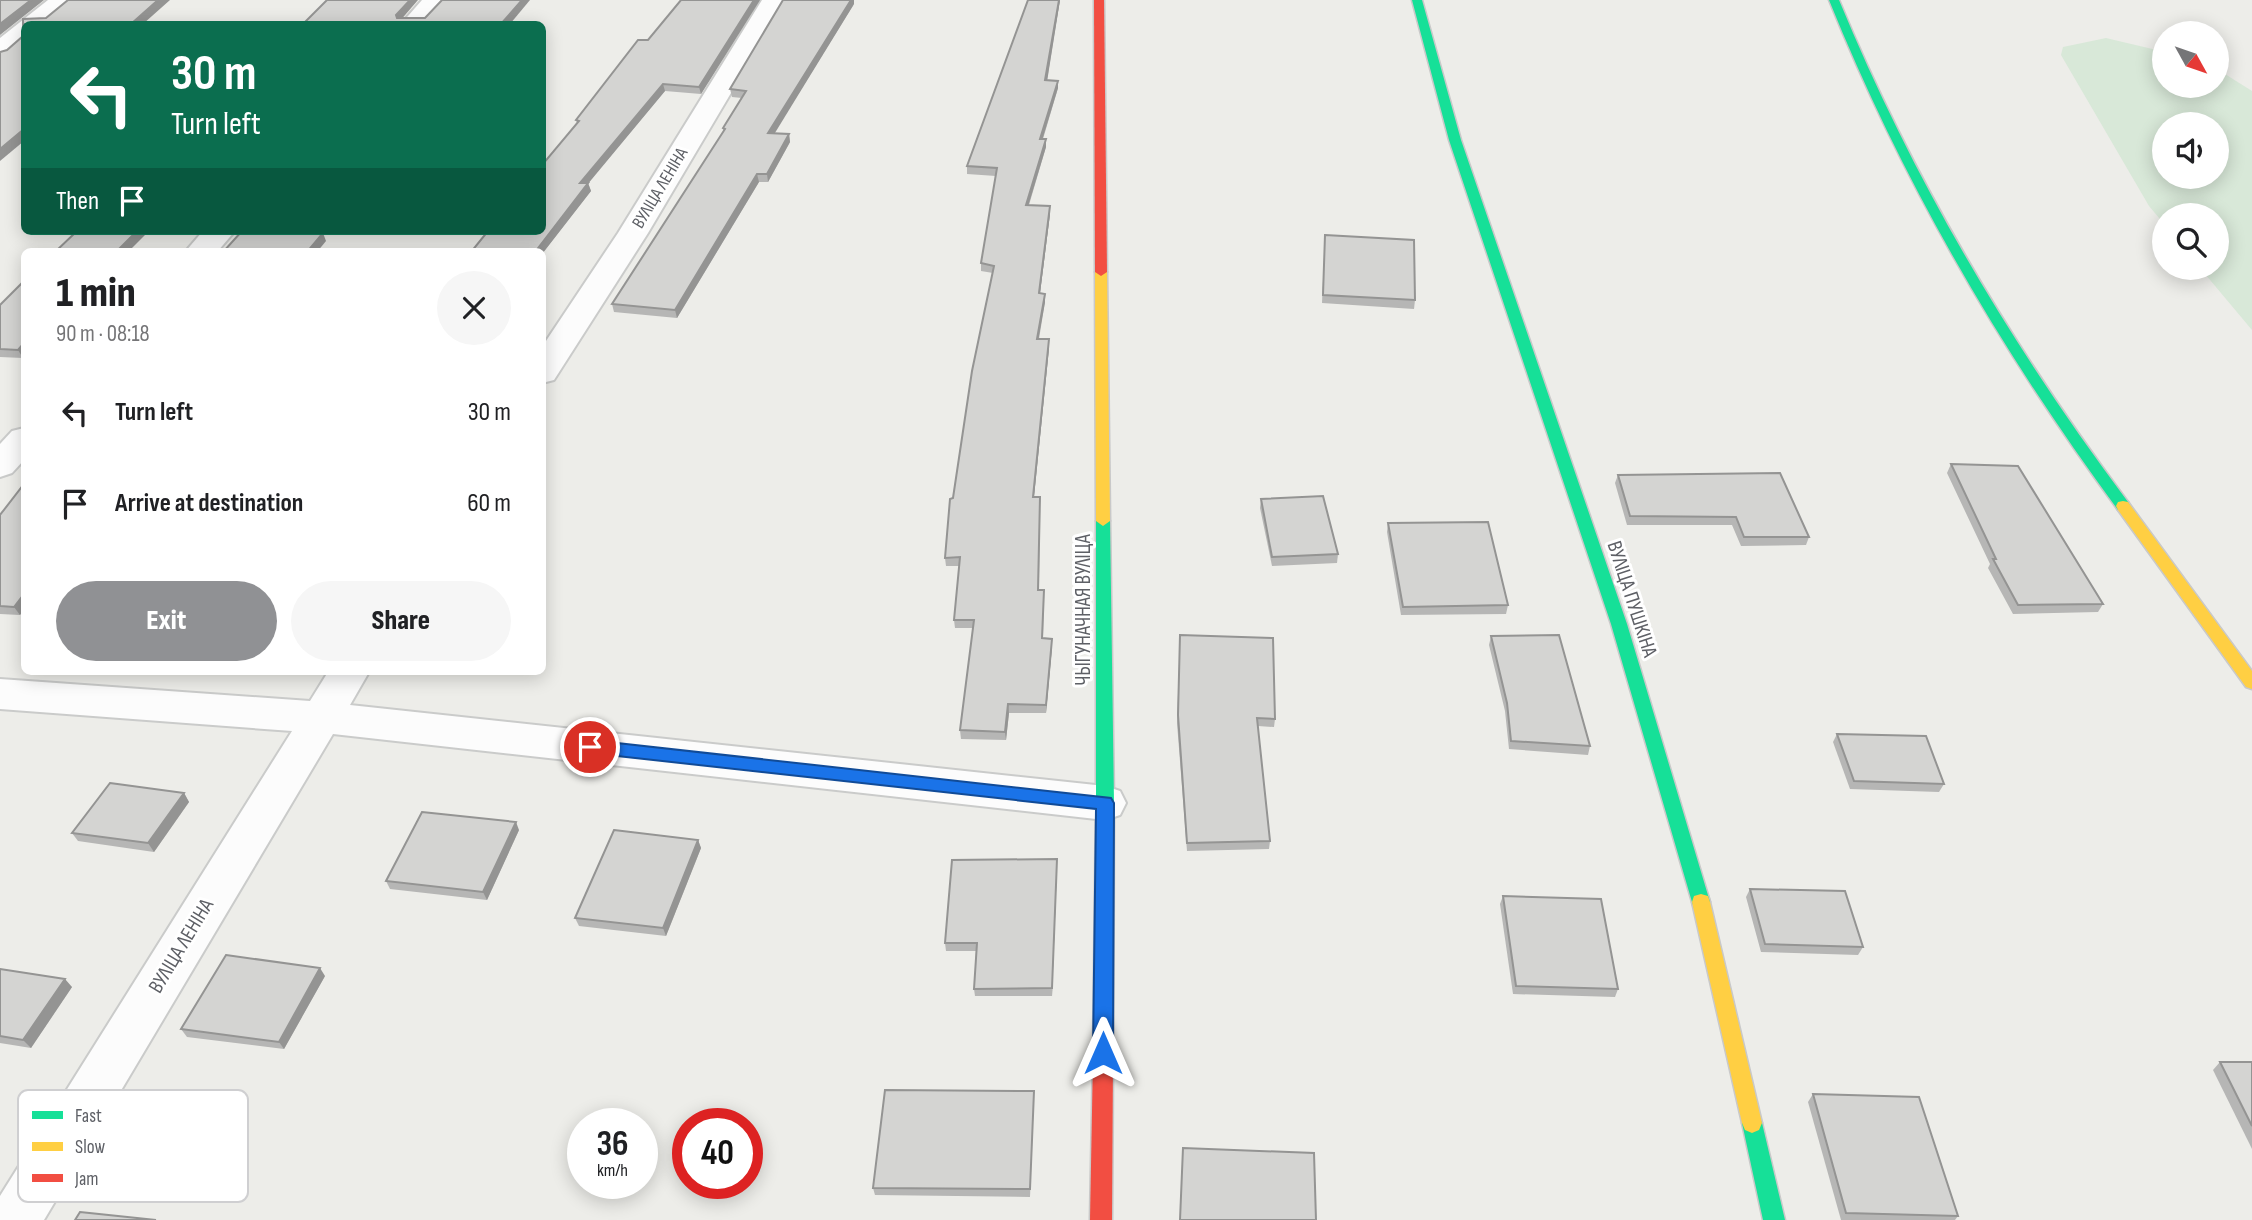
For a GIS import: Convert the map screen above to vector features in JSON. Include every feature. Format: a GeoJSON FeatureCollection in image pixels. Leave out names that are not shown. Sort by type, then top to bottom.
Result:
{"type":"FeatureCollection","features":[{"type":"Feature","properties":{"kind":"street"},"geometry":{"type":"LineString","coordinates":[[37,21],[64,0]]}},
{"type":"Feature","properties":{"kind":"street"},"geometry":{"type":"LineString","coordinates":[[416,21],[436,0]]}},
{"type":"Feature","properties":{"kind":"street","name":"ВУЛІЦА ЛЕНІНА"},"geometry":{"type":"LineString","coordinates":[[546,367],[633,233],[774,0]]}},
{"type":"Feature","properties":{"kind":"street","name":"ЧЫГУНАЧНАЯ ВУЛІЦА"},"geometry":{"type":"LineString","coordinates":[[1099,0],[1105,803],[1101,1220]]}},
{"type":"Feature","properties":{"kind":"street","name":"ВУЛІЦА ПУШКІНА"},"geometry":{"type":"LineString","coordinates":[[1417,0],[1455,140],[1619,624],[1709,927],[1774,1220]]}},
{"type":"Feature","properties":{"kind":"street"},"geometry":{"type":"LineString","coordinates":[[1834,0],[1859,64],[1932,211],[2042,392],[2252,683]]}},
{"type":"Feature","properties":{"kind":"street"},"geometry":{"type":"LineString","coordinates":[[0,51],[21,34]]}},
{"type":"Feature","properties":{"kind":"street"},"geometry":{"type":"LineString","coordinates":[[204,248],[216,235]]}},
{"type":"Feature","properties":{"kind":"street"},"geometry":{"type":"LineString","coordinates":[[0,465],[21,442]]}},
{"type":"Feature","properties":{"kind":"street","name":"ВУЛІЦА ЛЕНІНА"},"geometry":{"type":"LineString","coordinates":[[94,1090],[347,675]]}},
{"type":"Feature","properties":{"kind":"street"},"geometry":{"type":"LineString","coordinates":[[0,694],[320,717],[1105,803]]}},
{"type":"Feature","properties":{"kind":"street","name":"ВУЛІЦА ЛЕНІНА"},"geometry":{"type":"LineString","coordinates":[[15,1220],[26,1202]]}},
{"type":"Feature","properties":{"kind":"green space"},"geometry":{"type":"Polygon","coordinates":[[[2106,38],[2152,49],[2152,98],[2230,98],[2230,77],[2252,91],[2252,330],[2210,280],[2229,280],[2229,203],[2152,203],[2152,210],[2061,55],[2063,47],[2106,38]]]}},
{"type":"Feature","properties":{"kind":"building"},"geometry":{"type":"Polygon","coordinates":[[[0,0],[31,0],[0,24],[0,0]]]}},
{"type":"Feature","properties":{"kind":"building"},"geometry":{"type":"Polygon","coordinates":[[[68,0],[158,0],[134,21],[23,21],[46,18],[68,0]]]}},
{"type":"Feature","properties":{"kind":"building"},"geometry":{"type":"Polygon","coordinates":[[[327,0],[410,0],[396,15],[397,18],[425,18],[442,0],[522,0],[504,21],[306,21],[327,0]]]}},
{"type":"Feature","properties":{"kind":"building"},"geometry":{"type":"Polygon","coordinates":[[[681,0],[754,0],[699,87],[663,84],[580,183],[588,183],[538,248],[474,248],[485,235],[546,235],[546,160],[579,121],[576,120],[638,40],[648,40],[681,0]]]}},
{"type":"Feature","properties":{"kind":"building"},"geometry":{"type":"Polygon","coordinates":[[[783,0],[851,0],[768,133],[789,134],[767,174],[757,174],[675,310],[612,304],[725,129],[723,128],[746,91],[730,89],[783,0]]]}},
{"type":"Feature","properties":{"kind":"building"},"geometry":{"type":"Polygon","coordinates":[[[1028,0],[1059,0],[1045,80],[1058,81],[1040,139],[1046,139],[1026,205],[1050,206],[1039,293],[1045,294],[1037,339],[1049,339],[1033,497],[1040,497],[1038,590],[1044,590],[1042,638],[1052,639],[1046,705],[1008,704],[1005,732],[960,730],[974,620],[954,620],[960,557],[945,558],[950,499],[953,498],[972,371],[994,266],[981,263],[997,168],[967,166],[1028,0]]]}},
{"type":"Feature","properties":{"kind":"building"},"geometry":{"type":"Polygon","coordinates":[[[21,38],[21,132],[0,149],[0,52],[7,50],[21,38]]]}},
{"type":"Feature","properties":{"kind":"building"},"geometry":{"type":"Polygon","coordinates":[[[73,235],[133,235],[120,248],[59,248],[73,235]]]}},
{"type":"Feature","properties":{"kind":"building"},"geometry":{"type":"Polygon","coordinates":[[[238,235],[321,235],[310,248],[227,248],[238,235]]]}},
{"type":"Feature","properties":{"kind":"building"},"geometry":{"type":"Polygon","coordinates":[[[1325,235],[1414,240],[1415,300],[1323,295],[1325,235]]]}},
{"type":"Feature","properties":{"kind":"building"},"geometry":{"type":"Polygon","coordinates":[[[21,284],[21,346],[18,350],[0,349],[0,305],[21,284]]]}},
{"type":"Feature","properties":{"kind":"building"},"geometry":{"type":"Polygon","coordinates":[[[1951,464],[2018,466],[2103,604],[2018,605],[1993,559],[1996,559],[1951,464]]]}},
{"type":"Feature","properties":{"kind":"building"},"geometry":{"type":"Polygon","coordinates":[[[1780,473],[1809,537],[1744,537],[1736,517],[1630,516],[1618,475],[1780,473]]]}},
{"type":"Feature","properties":{"kind":"building"},"geometry":{"type":"Polygon","coordinates":[[[21,488],[21,598],[14,607],[0,606],[0,515],[21,488]]]}},
{"type":"Feature","properties":{"kind":"building"},"geometry":{"type":"Polygon","coordinates":[[[1323,496],[1338,554],[1272,557],[1261,499],[1323,496]]]}},
{"type":"Feature","properties":{"kind":"building"},"geometry":{"type":"Polygon","coordinates":[[[1488,522],[1508,605],[1403,607],[1388,523],[1488,522]]]}},
{"type":"Feature","properties":{"kind":"building"},"geometry":{"type":"Polygon","coordinates":[[[1180,635],[1273,638],[1275,719],[1257,718],[1270,841],[1187,843],[1178,715],[1180,635]]]}},
{"type":"Feature","properties":{"kind":"building"},"geometry":{"type":"Polygon","coordinates":[[[1559,635],[1590,746],[1511,741],[1507,703],[1491,636],[1559,635]]]}},
{"type":"Feature","properties":{"kind":"building"},"geometry":{"type":"Polygon","coordinates":[[[1837,734],[1926,736],[1944,784],[1854,781],[1837,734]]]}},
{"type":"Feature","properties":{"kind":"building"},"geometry":{"type":"Polygon","coordinates":[[[110,783],[184,793],[148,843],[72,833],[110,783]]]}},
{"type":"Feature","properties":{"kind":"building"},"geometry":{"type":"Polygon","coordinates":[[[422,812],[516,822],[483,892],[386,881],[422,812]]]}},
{"type":"Feature","properties":{"kind":"building"},"geometry":{"type":"Polygon","coordinates":[[[614,830],[698,840],[663,928],[575,918],[614,830]]]}},
{"type":"Feature","properties":{"kind":"building"},"geometry":{"type":"Polygon","coordinates":[[[1057,859],[1052,988],[974,989],[977,943],[945,943],[952,860],[1057,859]]]}},
{"type":"Feature","properties":{"kind":"building"},"geometry":{"type":"Polygon","coordinates":[[[1750,889],[1845,891],[1863,947],[1765,944],[1750,889]]]}},
{"type":"Feature","properties":{"kind":"building"},"geometry":{"type":"Polygon","coordinates":[[[1503,896],[1601,899],[1618,989],[1516,986],[1503,896]]]}},
{"type":"Feature","properties":{"kind":"building"},"geometry":{"type":"Polygon","coordinates":[[[226,955],[320,968],[279,1042],[181,1029],[226,955]]]}},
{"type":"Feature","properties":{"kind":"building"},"geometry":{"type":"Polygon","coordinates":[[[0,969],[65,979],[23,1040],[0,1036],[0,969]]]}},
{"type":"Feature","properties":{"kind":"building"},"geometry":{"type":"Polygon","coordinates":[[[2220,1062],[2252,1062],[2252,1126],[2220,1062]]]}},
{"type":"Feature","properties":{"kind":"building"},"geometry":{"type":"Polygon","coordinates":[[[885,1090],[1034,1091],[1030,1189],[873,1188],[885,1090]]]}},
{"type":"Feature","properties":{"kind":"building"},"geometry":{"type":"Polygon","coordinates":[[[1813,1094],[1919,1097],[1958,1216],[1846,1213],[1813,1094]]]}},
{"type":"Feature","properties":{"kind":"building"},"geometry":{"type":"Polygon","coordinates":[[[1183,1148],[1314,1153],[1316,1220],[1180,1220],[1183,1148]]]}},
{"type":"Feature","properties":{"kind":"building"},"geometry":{"type":"Polygon","coordinates":[[[80,1212],[156,1220],[75,1220],[80,1212]]]}},
{"type":"Feature","properties":{"kind":"traffic: fast"},"geometry":{"type":"LineString","coordinates":[[1417,0],[1455,140],[1619,624],[1701,902]]}},
{"type":"Feature","properties":{"kind":"traffic: fast"},"geometry":{"type":"LineString","coordinates":[[1834,0],[1879,105],[1958,257],[2048,403],[2123,506]]}},
{"type":"Feature","properties":{"kind":"traffic: fast"},"geometry":{"type":"LineString","coordinates":[[1103,521],[1103,1057]]}},
{"type":"Feature","properties":{"kind":"traffic: fast"},"geometry":{"type":"LineString","coordinates":[[1752,1123],[1774,1220]]}},
{"type":"Feature","properties":{"kind":"traffic: slow"},"geometry":{"type":"LineString","coordinates":[[1101,272],[1103,521]]}},
{"type":"Feature","properties":{"kind":"traffic: slow"},"geometry":{"type":"LineString","coordinates":[[2123,506],[2252,683]]}},
{"type":"Feature","properties":{"kind":"traffic: slow"},"geometry":{"type":"LineString","coordinates":[[1701,902],[1752,1123]]}},
{"type":"Feature","properties":{"kind":"traffic: jam"},"geometry":{"type":"LineString","coordinates":[[1099,0],[1101,272]]}},
{"type":"Feature","properties":{"kind":"traffic: jam"},"geometry":{"type":"LineString","coordinates":[[1101,1220],[1103,1057]]}},
{"type":"Feature","properties":{"kind":"route"},"geometry":{"type":"LineString","coordinates":[[590,747],[1105,803],[1103,1053]]}}]}
